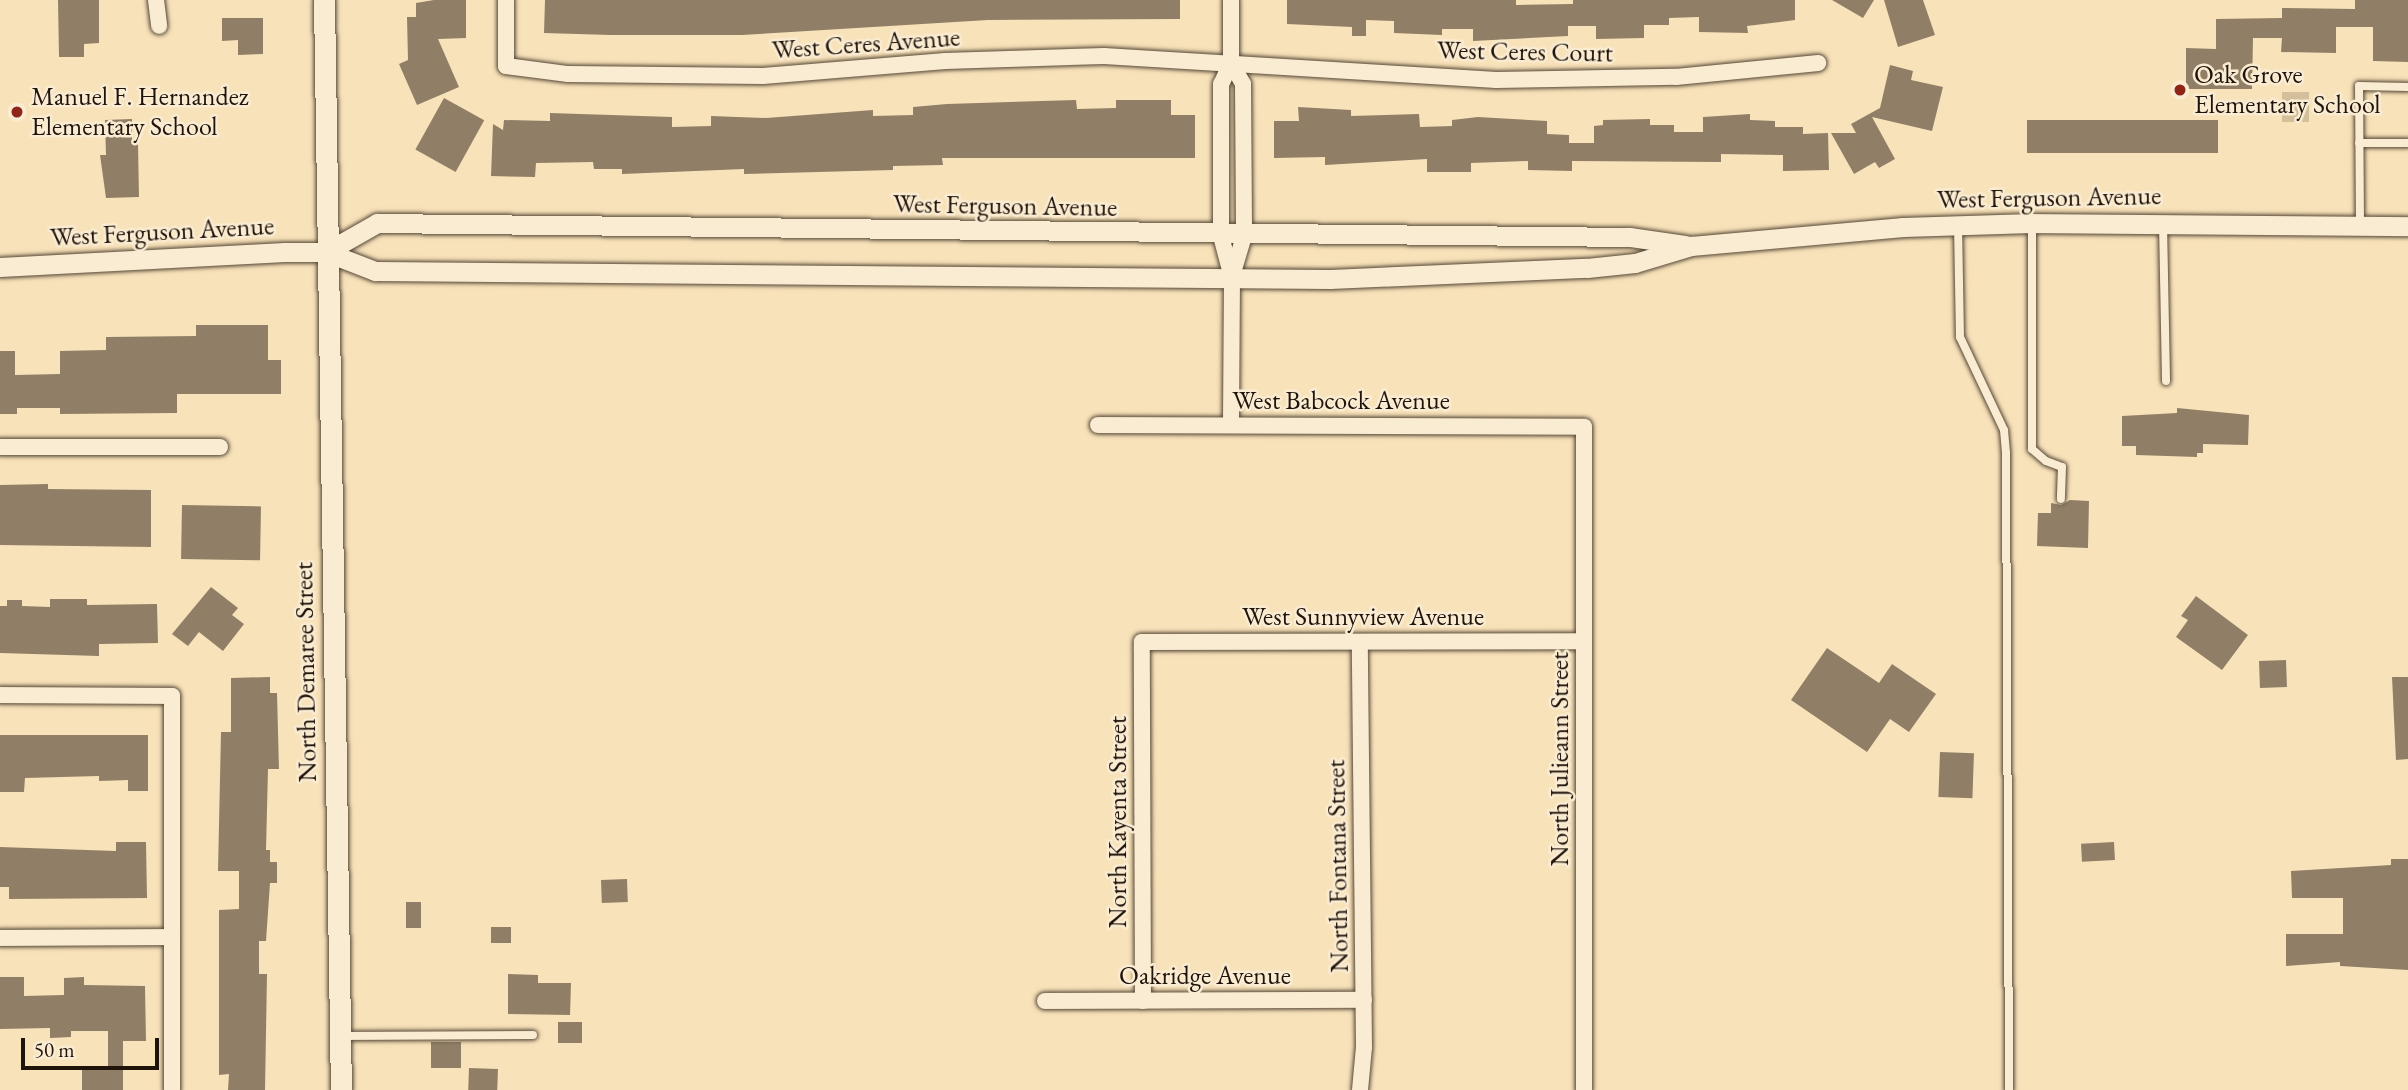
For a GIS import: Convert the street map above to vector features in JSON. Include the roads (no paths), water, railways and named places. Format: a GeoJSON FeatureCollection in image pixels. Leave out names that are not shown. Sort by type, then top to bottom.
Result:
{"type":"FeatureCollection","features":[{"type":"Feature","properties":{"kind":"main road","name":"North Demaree Street"},"geometry":{"type":"LineString","coordinates":[[324,0],[341,1090]]}},
{"type":"Feature","properties":{"kind":"street"},"geometry":{"type":"LineString","coordinates":[[156,0],[159,26]]}},
{"type":"Feature","properties":{"kind":"street","name":"West Ceres Avenue"},"geometry":{"type":"LineString","coordinates":[[506,0],[506,66],[568,74],[763,76],[945,61],[1104,56],[1231,63]]}},
{"type":"Feature","properties":{"kind":"street"},"geometry":{"type":"LineString","coordinates":[[1231,0],[1231,63],[1221,84],[1221,236],[1232,278],[1231,425]]}},
{"type":"Feature","properties":{"kind":"street"},"geometry":{"type":"LineString","coordinates":[[1231,63],[1243,84],[1244,236],[1232,278]]}},
{"type":"Feature","properties":{"kind":"street","name":"West Ceres Court"},"geometry":{"type":"LineString","coordinates":[[1231,63],[1496,80],[1676,77],[1818,63]]}},
{"type":"Feature","properties":{"kind":"street","name":"West Ferguson Avenue"},"geometry":{"type":"LineString","coordinates":[[326,253],[377,223],[1221,236],[1630,237],[1691,246]]}},
{"type":"Feature","properties":{"kind":"street","name":"West Ferguson Avenue"},"geometry":{"type":"LineString","coordinates":[[0,267],[233,253],[326,253],[375,271],[1409,278],[1635,263],[1691,246],[1958,225],[2164,223],[2408,226]]}},
{"type":"Feature","properties":{"kind":"street","name":"West Babcock Avenue"},"geometry":{"type":"LineString","coordinates":[[1098,425],[1584,427]]}},
{"type":"Feature","properties":{"kind":"street","name":"North Julieann Street"},"geometry":{"type":"LineString","coordinates":[[1584,427],[1584,1090]]}},
{"type":"Feature","properties":{"kind":"street"},"geometry":{"type":"LineString","coordinates":[[0,447],[220,447]]}},
{"type":"Feature","properties":{"kind":"street","name":"West Sunnyview Avenue"},"geometry":{"type":"LineString","coordinates":[[1142,642],[1584,641]]}},
{"type":"Feature","properties":{"kind":"street","name":"North Kayenta Street"},"geometry":{"type":"LineString","coordinates":[[1142,642],[1143,1001]]}},
{"type":"Feature","properties":{"kind":"street","name":"North Fontana Street"},"geometry":{"type":"LineString","coordinates":[[1360,642],[1364,1000],[1360,1090]]}},
{"type":"Feature","properties":{"kind":"street"},"geometry":{"type":"LineString","coordinates":[[0,695],[173,696],[172,1090]]}},
{"type":"Feature","properties":{"kind":"street"},"geometry":{"type":"LineString","coordinates":[[0,938],[173,937]]}},
{"type":"Feature","properties":{"kind":"street","name":"Oakridge Avenue"},"geometry":{"type":"LineString","coordinates":[[1045,1001],[1364,1000]]}},
{"type":"Feature","properties":{"kind":"lane"},"geometry":{"type":"LineString","coordinates":[[2360,225],[2359,86],[2408,87]]}},
{"type":"Feature","properties":{"kind":"lane"},"geometry":{"type":"LineString","coordinates":[[2359,143],[2408,143]]}},
{"type":"Feature","properties":{"kind":"lane"},"geometry":{"type":"LineString","coordinates":[[2032,223],[2032,449],[2046,461],[2062,467],[2062,499]]}},
{"type":"Feature","properties":{"kind":"lane"},"geometry":{"type":"LineString","coordinates":[[2164,223],[2166,381]]}},
{"type":"Feature","properties":{"kind":"lane"},"geometry":{"type":"LineString","coordinates":[[1958,225],[1960,337],[2004,430],[2006,453],[2009,1090]]}},
{"type":"Feature","properties":{"kind":"lane"},"geometry":{"type":"LineString","coordinates":[[340,1036],[533,1035]]}},
{"type":"Feature","properties":{"kind":"place","name":"Oak Grove Elementary School"},"geometry":{"type":"Point","coordinates":[2180,90]}},
{"type":"Feature","properties":{"kind":"place","name":"Manuel F. Hernandez Elementary School"},"geometry":{"type":"Point","coordinates":[17,112]}}]}
